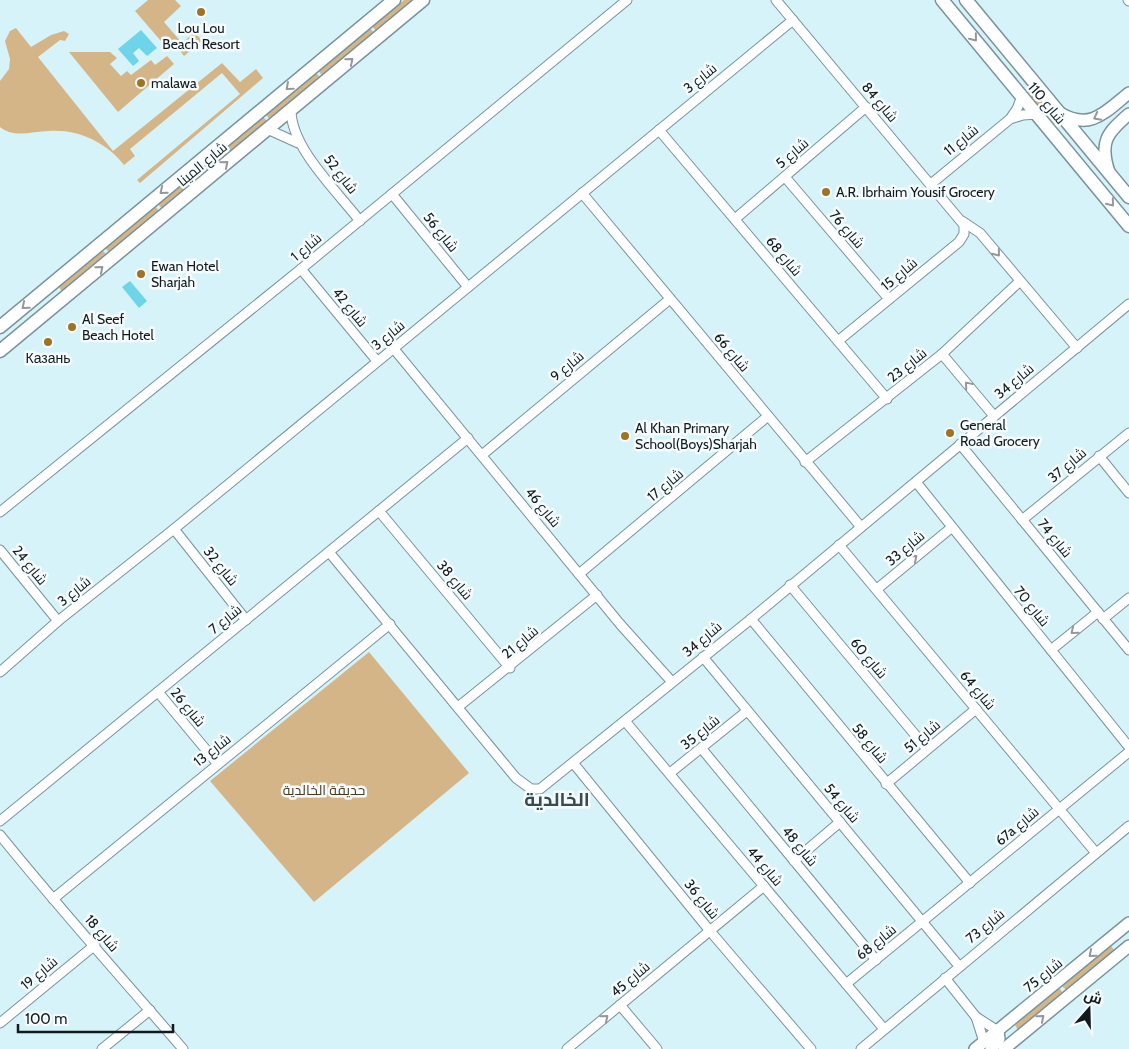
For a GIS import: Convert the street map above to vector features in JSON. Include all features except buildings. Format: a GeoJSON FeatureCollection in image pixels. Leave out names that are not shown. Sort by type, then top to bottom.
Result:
{"type":"FeatureCollection","features":[{"type":"Feature","properties":{"kind":"main road","name":"شارع المينا"},"geometry":{"type":"LineString","coordinates":[[0,326],[394,0]]}},
{"type":"Feature","properties":{"kind":"main road","name":"شارع المينا"},"geometry":{"type":"LineString","coordinates":[[0,351],[423,0]]}},
{"type":"Feature","properties":{"kind":"main road","name":"شارع 110"},"geometry":{"type":"LineString","coordinates":[[942,0],[1129,226]]}},
{"type":"Feature","properties":{"kind":"main road","name":"شارع 110"},"geometry":{"type":"LineString","coordinates":[[966,0],[1129,197]]}},
{"type":"Feature","properties":{"kind":"main road"},"geometry":{"type":"LineString","coordinates":[[961,23],[966,20],[973,21],[1000,52],[1016,60]]}},
{"type":"Feature","properties":{"kind":"main road"},"geometry":{"type":"LineString","coordinates":[[1080,165],[1089,166],[1103,181],[1108,179],[1110,174]]}},
{"type":"Feature","properties":{"kind":"main road"},"geometry":{"type":"LineString","coordinates":[[20,334],[25,320],[40,305],[41,293]]}},
{"type":"Feature","properties":{"kind":"street","name":"شارع 1"},"geometry":{"type":"LineString","coordinates":[[0,512],[360,221],[627,0]]}},
{"type":"Feature","properties":{"kind":"street","name":"شارع 84"},"geometry":{"type":"LineString","coordinates":[[776,0],[962,221],[980,233],[1077,348]]}},
{"type":"Feature","properties":{"kind":"street","name":"شارع 3"},"geometry":{"type":"LineString","coordinates":[[0,672],[58,621],[174,529],[793,20]]}},
{"type":"Feature","properties":{"kind":"street"},"geometry":{"type":"LineString","coordinates":[[1060,113],[1076,120],[1093,120],[1129,93]]}},
{"type":"Feature","properties":{"kind":"street","name":"شارع 11"},"geometry":{"type":"LineString","coordinates":[[931,184],[1010,119],[1017,109],[1022,96]]}},
{"type":"Feature","properties":{"kind":"street","name":"شارع 5"},"geometry":{"type":"LineString","coordinates":[[734,219],[866,107]]}},
{"type":"Feature","properties":{"kind":"street","name":"شارع 52"},"geometry":{"type":"LineString","coordinates":[[291,110],[294,132],[300,145],[360,221]]}},
{"type":"Feature","properties":{"kind":"street","name":"شارع 11"},"geometry":{"type":"LineString","coordinates":[[1010,119],[1023,115],[1037,114]]}},
{"type":"Feature","properties":{"kind":"street"},"geometry":{"type":"LineString","coordinates":[[1110,174],[1105,152],[1105,140],[1110,130],[1129,114]]}},
{"type":"Feature","properties":{"kind":"street","name":"شارع 52"},"geometry":{"type":"LineString","coordinates":[[267,129],[288,137],[300,145]]}},
{"type":"Feature","properties":{"kind":"street","name":"شارع 68"},"geometry":{"type":"LineString","coordinates":[[659,130],[887,399]]}},
{"type":"Feature","properties":{"kind":"street","name":"شارع 76"},"geometry":{"type":"LineString","coordinates":[[785,176],[889,299]]}},
{"type":"Feature","properties":{"kind":"street","name":"شارع 66"},"geometry":{"type":"LineString","coordinates":[[582,193],[861,527]]}},
{"type":"Feature","properties":{"kind":"street","name":"شارع 56"},"geometry":{"type":"LineString","coordinates":[[392,194],[468,287]]}},
{"type":"Feature","properties":{"kind":"street","name":"شارع 15"},"geometry":{"type":"LineString","coordinates":[[838,341],[962,238],[965,230],[962,221]]}},
{"type":"Feature","properties":{"kind":"street","name":"شارع 42"},"geometry":{"type":"LineString","coordinates":[[301,269],[377,362]]}},
{"type":"Feature","properties":{"kind":"street","name":"شارع 23"},"geometry":{"type":"LineString","coordinates":[[805,462],[942,354],[1020,281]]}},
{"type":"Feature","properties":{"kind":"street","name":"شارع 9"},"geometry":{"type":"LineString","coordinates":[[482,455],[670,299]]}},
{"type":"Feature","properties":{"kind":"street","name":"شارع 34"},"geometry":{"type":"LineString","coordinates":[[329,552],[516,778],[527,788],[533,790],[544,787],[751,619],[1129,304]]}},
{"type":"Feature","properties":{"kind":"street","name":"شارع 46"},"geometry":{"type":"LineString","coordinates":[[394,348],[579,574],[672,682]]}},
{"type":"Feature","properties":{"kind":"street"},"geometry":{"type":"LineString","coordinates":[[942,354],[994,416]]}},
{"type":"Feature","properties":{"kind":"street","name":"شارع 17"},"geometry":{"type":"LineString","coordinates":[[579,574],[768,416]]}},
{"type":"Feature","properties":{"kind":"street","name":"شارع 37"},"geometry":{"type":"LineString","coordinates":[[1022,520],[1129,433]]}},
{"type":"Feature","properties":{"kind":"street","name":"شارع 7"},"geometry":{"type":"LineString","coordinates":[[0,821],[468,438]]}},
{"type":"Feature","properties":{"kind":"street","name":"شارع 74"},"geometry":{"type":"LineString","coordinates":[[960,444],[1129,650]]}},
{"type":"Feature","properties":{"kind":"street"},"geometry":{"type":"LineString","coordinates":[[1099,456],[1129,493]]}},
{"type":"Feature","properties":{"kind":"street","name":"شارع 70"},"geometry":{"type":"LineString","coordinates":[[916,482],[951,528],[1129,746]]}},
{"type":"Feature","properties":{"kind":"street","name":"شارع 38"},"geometry":{"type":"LineString","coordinates":[[379,511],[510,668]]}},
{"type":"Feature","properties":{"kind":"street","name":"شارع 33"},"geometry":{"type":"LineString","coordinates":[[877,589],[951,528]]}},
{"type":"Feature","properties":{"kind":"street","name":"شارع 32"},"geometry":{"type":"LineString","coordinates":[[174,529],[246,620]]}},
{"type":"Feature","properties":{"kind":"street","name":"شارع 64"},"geometry":{"type":"LineString","coordinates":[[839,545],[1096,853]]}},
{"type":"Feature","properties":{"kind":"street","name":"شارع 24"},"geometry":{"type":"LineString","coordinates":[[0,550],[58,621]]}},
{"type":"Feature","properties":{"kind":"street","name":"شارع 60"},"geometry":{"type":"LineString","coordinates":[[790,585],[927,749]]}},
{"type":"Feature","properties":{"kind":"street","name":"شارع 21"},"geometry":{"type":"LineString","coordinates":[[458,707],[510,668],[597,595]]}},
{"type":"Feature","properties":{"kind":"street"},"geometry":{"type":"LineString","coordinates":[[1051,650],[1129,598]]}},
{"type":"Feature","properties":{"kind":"street","name":"شارع 58"},"geometry":{"type":"LineString","coordinates":[[751,619],[970,883]]}},
{"type":"Feature","properties":{"kind":"street","name":"شارع 13"},"geometry":{"type":"LineString","coordinates":[[53,899],[216,763],[390,624]]}},
{"type":"Feature","properties":{"kind":"street","name":"شارع 54"},"geometry":{"type":"LineString","coordinates":[[703,658],[959,966]]}},
{"type":"Feature","properties":{"kind":"street","name":"شارع 26"},"geometry":{"type":"LineString","coordinates":[[158,692],[216,763]]}},
{"type":"Feature","properties":{"kind":"street","name":"شارع 51"},"geometry":{"type":"LineString","coordinates":[[886,784],[976,709]]}},
{"type":"Feature","properties":{"kind":"street","name":"شارع 35"},"geometry":{"type":"LineString","coordinates":[[670,773],[747,711]]}},
{"type":"Feature","properties":{"kind":"street","name":"شارع 44"},"geometry":{"type":"LineString","coordinates":[[625,721],[884,1029]]}},
{"type":"Feature","properties":{"kind":"street","name":"شارع 48"},"geometry":{"type":"LineString","coordinates":[[702,748],[876,960]]}},
{"type":"Feature","properties":{"kind":"street","name":"67a شارع"},"geometry":{"type":"LineString","coordinates":[[923,922],[1129,752]]}},
{"type":"Feature","properties":{"kind":"street","name":"شارع 36"},"geometry":{"type":"LineString","coordinates":[[574,764],[710,931],[811,1049]]}},
{"type":"Feature","properties":{"kind":"street"},"geometry":{"type":"LineString","coordinates":[[794,861],[840,822]]}},
{"type":"Feature","properties":{"kind":"street","name":"شارع 73"},"geometry":{"type":"LineString","coordinates":[[861,1049],[1129,826]]}},
{"type":"Feature","properties":{"kind":"street","name":"شارع 18"},"geometry":{"type":"LineString","coordinates":[[0,835],[183,1049]]}},
{"type":"Feature","properties":{"kind":"street","name":"شارع 45"},"geometry":{"type":"LineString","coordinates":[[567,1049],[764,886]]}},
{"type":"Feature","properties":{"kind":"street","name":"شارع 68"},"geometry":{"type":"LineString","coordinates":[[846,984],[923,922]]}},
{"type":"Feature","properties":{"kind":"street","name":"شارع 75"},"geometry":{"type":"LineString","coordinates":[[983,1047],[998,1031],[1129,923]]}},
{"type":"Feature","properties":{"kind":"street","name":"شارع 19"},"geometry":{"type":"LineString","coordinates":[[0,1023],[95,945]]}},
{"type":"Feature","properties":{"kind":"street"},"geometry":{"type":"LineString","coordinates":[[1004,1049],[1129,946]]}},
{"type":"Feature","properties":{"kind":"street"},"geometry":{"type":"LineString","coordinates":[[945,978],[976,1017],[998,1031]]}},
{"type":"Feature","properties":{"kind":"street"},"geometry":{"type":"LineString","coordinates":[[620,1005],[657,1049]]}},
{"type":"Feature","properties":{"kind":"street"},"geometry":{"type":"LineString","coordinates":[[102,1049],[150,1010]]}},
{"type":"Feature","properties":{"kind":"street"},"geometry":{"type":"LineString","coordinates":[[976,1017],[983,1047]]}},
{"type":"Feature","properties":{"kind":"green space"},"geometry":{"type":"Polygon","coordinates":[[[148,0],[175,0],[181,6],[164,22],[182,43],[195,32],[202,41],[184,56],[178,48],[167,48],[135,11],[148,0]]]}},
{"type":"Feature","properties":{"kind":"green space"},"geometry":{"type":"Polygon","coordinates":[[[404,0],[413,0],[376,31],[372,26],[404,0]]]}},
{"type":"Feature","properties":{"kind":"green space"},"geometry":{"type":"Polygon","coordinates":[[[16,28],[31,47],[51,35],[64,31],[69,34],[65,41],[60,40],[38,57],[113,151],[222,63],[240,82],[256,69],[263,78],[140,183],[137,180],[240,94],[222,73],[130,149],[135,156],[124,165],[109,150],[81,135],[60,131],[12,133],[0,127],[0,81],[9,69],[10,59],[5,41],[10,31],[16,28]]]}},
{"type":"Feature","properties":{"kind":"green space"},"geometry":{"type":"Polygon","coordinates":[[[370,28],[374,33],[322,76],[319,71],[370,28]]]}},
{"type":"Feature","properties":{"kind":"green space"},"geometry":{"type":"Polygon","coordinates":[[[69,52],[110,52],[117,58],[110,64],[121,76],[127,71],[131,75],[151,60],[155,65],[167,56],[174,64],[118,112],[69,52]]]}},
{"type":"Feature","properties":{"kind":"green space"},"geometry":{"type":"Polygon","coordinates":[[[316,73],[320,77],[270,119],[266,115],[316,73]]]}},
{"type":"Feature","properties":{"kind":"green space"},"geometry":{"type":"Polygon","coordinates":[[[1031,89],[1057,120],[1053,124],[1027,92],[1031,89]]]}},
{"type":"Feature","properties":{"kind":"green space"},"geometry":{"type":"Polygon","coordinates":[[[263,117],[267,121],[215,164],[212,160],[263,117]]]}},
{"type":"Feature","properties":{"kind":"green space"},"geometry":{"type":"Polygon","coordinates":[[[209,161],[213,166],[162,209],[158,204],[209,161]]]}},
{"type":"Feature","properties":{"kind":"green space"},"geometry":{"type":"Polygon","coordinates":[[[155,206],[159,211],[109,252],[105,248],[155,206]]]}},
{"type":"Feature","properties":{"kind":"green space"},"geometry":{"type":"Polygon","coordinates":[[[102,250],[106,254],[62,291],[58,286],[102,250]]]}},
{"type":"Feature","properties":{"kind":"green space","name":"حديقة الخالدية"},"geometry":{"type":"Polygon","coordinates":[[[369,652],[469,773],[314,902],[210,781],[369,652]]]}},
{"type":"Feature","properties":{"kind":"green space"},"geometry":{"type":"Polygon","coordinates":[[[1111,946],[1114,950],[1066,990],[1062,986],[1111,946]]]}},
{"type":"Feature","properties":{"kind":"green space"},"geometry":{"type":"Polygon","coordinates":[[[1059,988],[1063,993],[1018,1030],[1015,1025],[1059,988]]]}},
{"type":"Feature","properties":{"kind":"water"},"geometry":{"type":"Polygon","coordinates":[[[141,30],[157,48],[147,56],[139,48],[133,53],[139,61],[133,66],[118,49],[141,30]]]}},
{"type":"Feature","properties":{"kind":"water"},"geometry":{"type":"Polygon","coordinates":[[[130,281],[147,301],[139,308],[122,287],[130,281]]]}},
{"type":"Feature","properties":{"kind":"place","name":"Lou Lou Beach Resort"},"geometry":{"type":"Point","coordinates":[201,12]}},
{"type":"Feature","properties":{"kind":"place","name":"malawa"},"geometry":{"type":"Point","coordinates":[141,83]}},
{"type":"Feature","properties":{"kind":"place","name":"A.R. Ibrhaim Yousif Grocery"},"geometry":{"type":"Point","coordinates":[826,192]}},
{"type":"Feature","properties":{"kind":"place","name":"Ewan Hotel Sharjah"},"geometry":{"type":"Point","coordinates":[141,274]}},
{"type":"Feature","properties":{"kind":"place","name":"Al Seef Beach Hotel"},"geometry":{"type":"Point","coordinates":[72,327]}},
{"type":"Feature","properties":{"kind":"place","name":"Казань"},"geometry":{"type":"Point","coordinates":[48,342]}},
{"type":"Feature","properties":{"kind":"place","name":"General Road Grocery"},"geometry":{"type":"Point","coordinates":[950,433]}},
{"type":"Feature","properties":{"kind":"place","name":"Al Khan Primary School(Boys)Sharjah"},"geometry":{"type":"Point","coordinates":[625,436]}},
{"type":"Feature","properties":{"kind":"district","name":"الخالدية"},"geometry":{"type":"Point","coordinates":[557,799]}}]}
